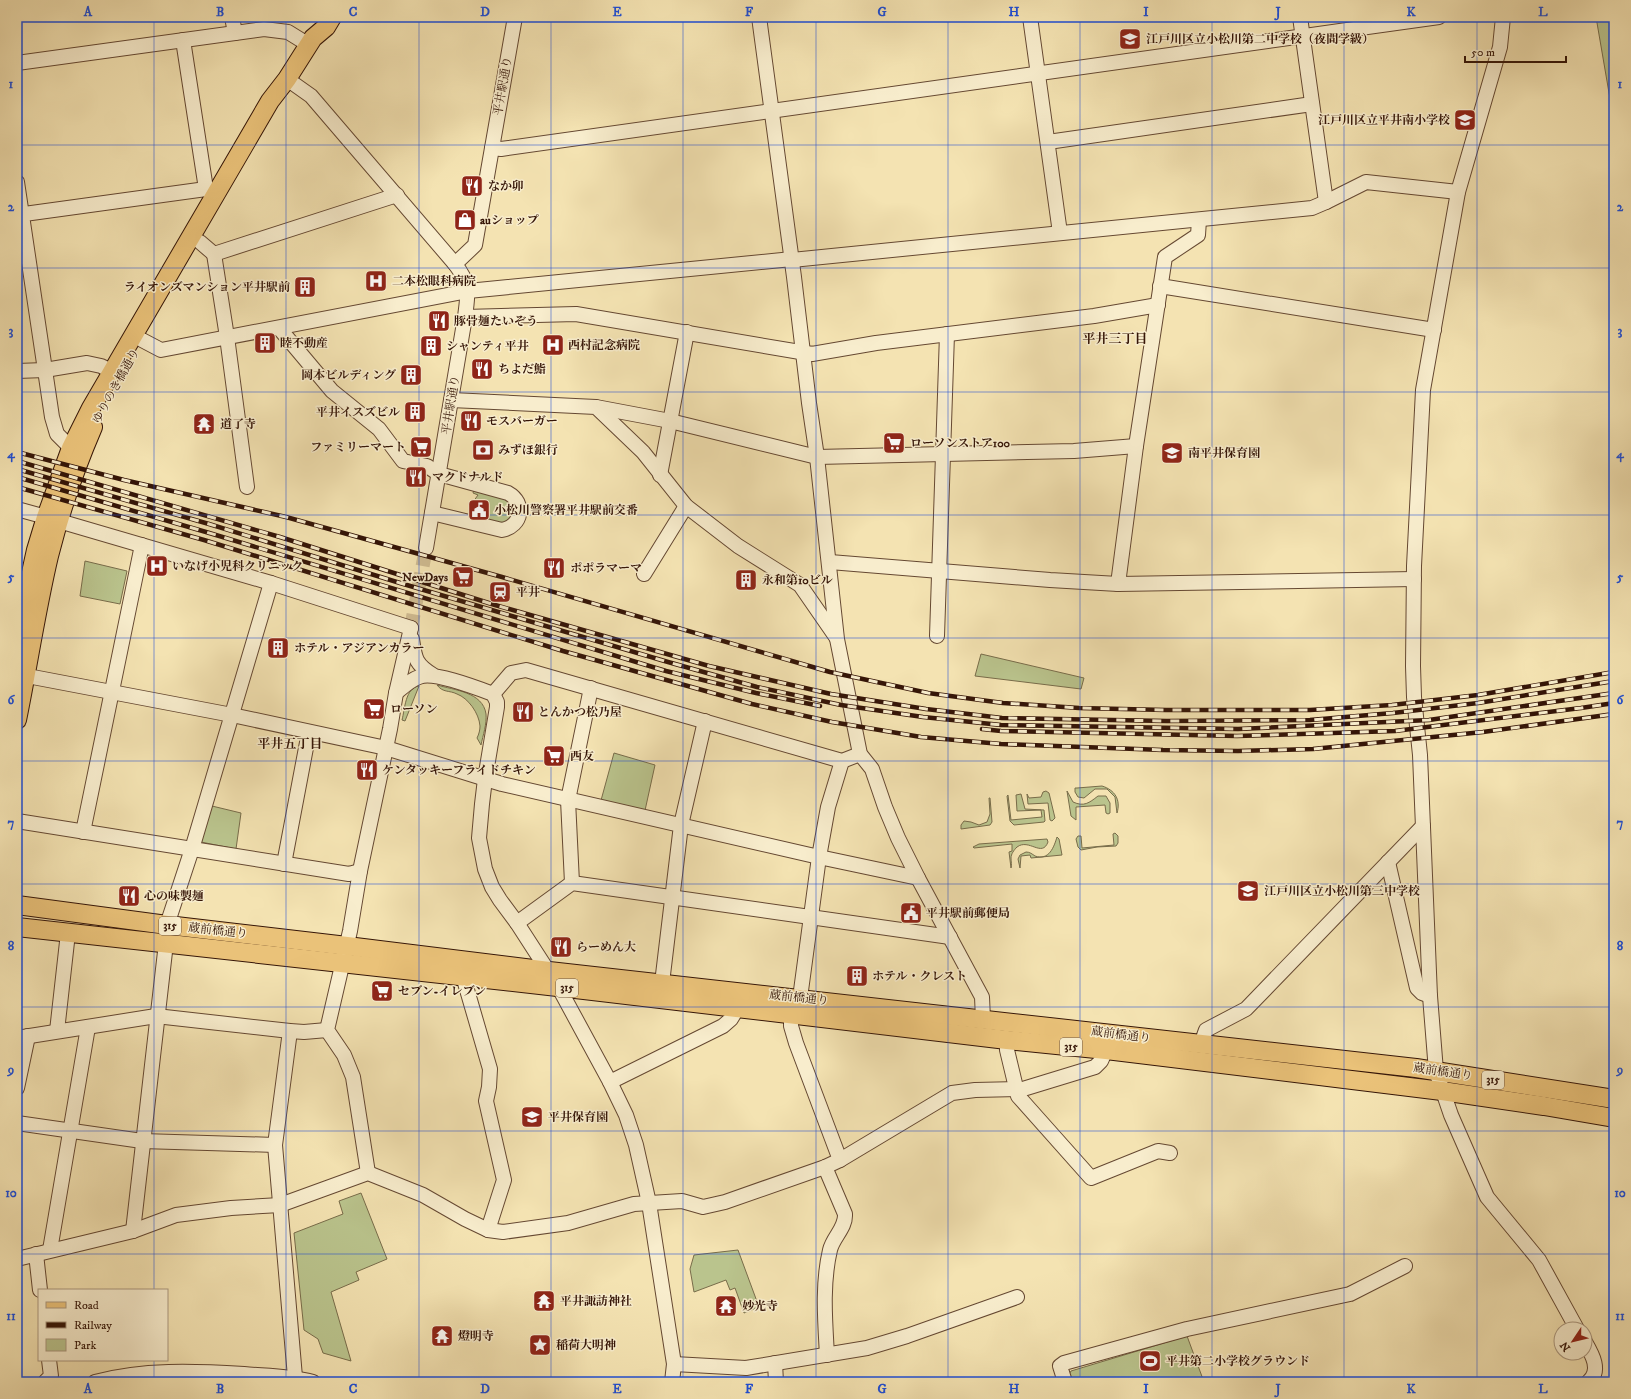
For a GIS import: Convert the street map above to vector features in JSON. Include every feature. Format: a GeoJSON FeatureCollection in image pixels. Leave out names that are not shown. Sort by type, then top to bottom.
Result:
{"type":"FeatureCollection","features":[{"type":"Feature","properties":{"kind":"main road"},"geometry":{"type":"LineString","coordinates":[[311,41],[318,17]]}},
{"type":"Feature","properties":{"kind":"main road"},"geometry":{"type":"LineString","coordinates":[[311,41],[326,27],[332,17]]}},
{"type":"Feature","properties":{"kind":"main road","name":"ゆりのき橋通り"},"geometry":{"type":"LineString","coordinates":[[17,720],[21,675],[49,556],[52,519],[71,448],[111,371],[211,191],[270,101],[287,80],[311,41]]}},
{"type":"Feature","properties":{"kind":"main road","name":"ゆりのき橋通り"},"geometry":{"type":"LineString","coordinates":[[17,637],[36,550],[80,459],[100,412],[278,106],[287,80]]}},
{"type":"Feature","properties":{"kind":"main road","name":"蔵前橋通り"},"geometry":{"type":"LineString","coordinates":[[17,906],[167,925],[322,952]]}},
{"type":"Feature","properties":{"kind":"main road","name":"蔵前橋通り"},"geometry":{"type":"LineString","coordinates":[[17,927],[166,943],[322,952]]}},
{"type":"Feature","properties":{"kind":"main road","name":"315"},"geometry":{"type":"LineString","coordinates":[[322,952],[350,952],[549,971]]}},
{"type":"Feature","properties":{"kind":"main road","name":"315"},"geometry":{"type":"LineString","coordinates":[[350,952],[369,966],[559,988]]}},
{"type":"Feature","properties":{"kind":"main road","name":"蔵前橋通り"},"geometry":{"type":"LineString","coordinates":[[549,971],[800,998],[1436,1071],[1547,1097],[1614,1118]]}},
{"type":"Feature","properties":{"kind":"main road","name":"蔵前橋通り"},"geometry":{"type":"LineString","coordinates":[[559,988],[1006,1040],[1106,1050],[1442,1091],[1614,1099]]}},
{"type":"Feature","properties":{"kind":"street"},"geometry":{"type":"LineString","coordinates":[[232,17],[234,33]]}},
{"type":"Feature","properties":{"kind":"street","name":"平井駅通り"},"geometry":{"type":"LineString","coordinates":[[455,264],[475,245],[515,17]]}},
{"type":"Feature","properties":{"kind":"street"},"geometry":{"type":"LineString","coordinates":[[759,17],[804,353],[809,403],[830,562],[837,639],[860,754],[872,769],[885,807],[918,878],[982,997],[983,1019]]}},
{"type":"Feature","properties":{"kind":"street"},"geometry":{"type":"LineString","coordinates":[[1030,17],[1060,233]]}},
{"type":"Feature","properties":{"kind":"street"},"geometry":{"type":"LineString","coordinates":[[1300,17],[1326,202]]}},
{"type":"Feature","properties":{"kind":"street"},"geometry":{"type":"LineString","coordinates":[[492,148],[501,149],[1439,17]]}},
{"type":"Feature","properties":{"kind":"street"},"geometry":{"type":"LineString","coordinates":[[1503,17],[1500,46],[1458,192],[1423,390],[1414,579],[1413,682],[1420,755],[1430,996],[1436,1071],[1453,1122],[1486,1197],[1539,1260],[1573,1321]]}},
{"type":"Feature","properties":{"kind":"street"},"geometry":{"type":"LineString","coordinates":[[17,63],[264,29],[280,30],[311,41]]}},
{"type":"Feature","properties":{"kind":"street"},"geometry":{"type":"LineString","coordinates":[[19,215],[211,191],[184,40]]}},
{"type":"Feature","properties":{"kind":"street","name":"平井駅通り"},"geometry":{"type":"LineString","coordinates":[[287,80],[311,96],[397,195],[464,276],[468,291],[465,317],[426,548]]}},
{"type":"Feature","properties":{"kind":"street"},"geometry":{"type":"LineString","coordinates":[[1048,142],[1312,104]]}},
{"type":"Feature","properties":{"kind":"street"},"geometry":{"type":"LineString","coordinates":[[17,182],[19,215],[52,417],[57,434],[71,448]]}},
{"type":"Feature","properties":{"kind":"street"},"geometry":{"type":"LineString","coordinates":[[142,340],[161,350],[468,291],[1312,208],[1366,182],[1458,192]]}},
{"type":"Feature","properties":{"kind":"street"},"geometry":{"type":"LineString","coordinates":[[214,254],[397,195]]}},
{"type":"Feature","properties":{"kind":"street"},"geometry":{"type":"LineString","coordinates":[[1118,584],[1136,446],[1165,257],[1198,235],[1199,220]]}},
{"type":"Feature","properties":{"kind":"street"},"geometry":{"type":"LineString","coordinates":[[200,242],[214,254],[227,337],[247,487]]}},
{"type":"Feature","properties":{"kind":"street"},"geometry":{"type":"LineString","coordinates":[[1160,286],[1434,330]]}},
{"type":"Feature","properties":{"kind":"street"},"geometry":{"type":"LineString","coordinates":[[465,317],[576,314],[812,354],[876,343],[1094,316],[1158,305]]}},
{"type":"Feature","properties":{"kind":"street"},"geometry":{"type":"LineString","coordinates":[[279,328],[332,391],[379,429],[402,461],[427,466],[439,474],[508,493],[514,496],[520,507],[518,518],[514,525],[509,529],[502,530],[432,513]]}},
{"type":"Feature","properties":{"kind":"street"},"geometry":{"type":"LineString","coordinates":[[660,475],[687,332]]}},
{"type":"Feature","properties":{"kind":"street"},"geometry":{"type":"LineString","coordinates":[[937,636],[947,334]]}},
{"type":"Feature","properties":{"kind":"street"},"geometry":{"type":"LineString","coordinates":[[17,371],[45,370],[87,363],[101,366],[111,371]]}},
{"type":"Feature","properties":{"kind":"street"},"geometry":{"type":"LineString","coordinates":[[451,400],[596,407],[670,421],[817,457],[1074,452],[1136,446]]}},
{"type":"Feature","properties":{"kind":"street"},"geometry":{"type":"LineString","coordinates":[[596,407],[643,452],[686,506],[738,546],[800,585],[837,639]]}},
{"type":"Feature","properties":{"kind":"street"},"geometry":{"type":"LineString","coordinates":[[644,574],[686,506]]}},
{"type":"Feature","properties":{"kind":"street"},"geometry":{"type":"LineString","coordinates":[[17,509],[271,583],[411,628]]}},
{"type":"Feature","properties":{"kind":"street"},"geometry":{"type":"LineString","coordinates":[[83,832],[142,545]]}},
{"type":"Feature","properties":{"kind":"street"},"geometry":{"type":"LineString","coordinates":[[830,562],[1118,584],[1414,579]]}},
{"type":"Feature","properties":{"kind":"street"},"geometry":{"type":"LineString","coordinates":[[167,925],[192,849],[271,583]]}},
{"type":"Feature","properties":{"kind":"street"},"geometry":{"type":"LineString","coordinates":[[411,628],[415,658],[425,670],[433,675],[493,694],[497,702],[498,707],[485,779],[480,838],[482,858],[492,887],[559,988],[610,1082],[626,1115],[636,1145],[649,1203],[674,1364],[672,1382]]}},
{"type":"Feature","properties":{"kind":"street"},"geometry":{"type":"LineString","coordinates":[[368,1173],[352,1077],[344,1056],[327,1030],[350,952],[360,871],[396,693],[411,628]]}},
{"type":"Feature","properties":{"kind":"street"},"geometry":{"type":"LineString","coordinates":[[493,694],[511,673],[526,670],[842,761],[860,754]]}},
{"type":"Feature","properties":{"kind":"street"},"geometry":{"type":"LineString","coordinates":[[21,675],[232,715],[386,748],[485,779],[568,800],[918,878]]}},
{"type":"Feature","properties":{"kind":"street"},"geometry":{"type":"LineString","coordinates":[[396,693],[419,676],[433,675]]}},
{"type":"Feature","properties":{"kind":"street"},"geometry":{"type":"LineString","coordinates":[[572,883],[568,800],[591,688]]}},
{"type":"Feature","properties":{"kind":"street"},"geometry":{"type":"LineString","coordinates":[[662,983],[681,825],[705,721]]}},
{"type":"Feature","properties":{"kind":"street"},"geometry":{"type":"LineString","coordinates":[[284,864],[309,732]]}},
{"type":"Feature","properties":{"kind":"street"},"geometry":{"type":"LineString","coordinates":[[800,998],[819,857],[828,807],[842,761]]}},
{"type":"Feature","properties":{"kind":"street"},"geometry":{"type":"LineString","coordinates":[[17,821],[349,874],[360,871]]}},
{"type":"Feature","properties":{"kind":"street"},"geometry":{"type":"LineString","coordinates":[[1201,1044],[1206,1030],[1246,1009],[1423,826]]}},
{"type":"Feature","properties":{"kind":"street"},"geometry":{"type":"LineString","coordinates":[[1388,862],[1417,988],[1422,993],[1430,996]]}},
{"type":"Feature","properties":{"kind":"street"},"geometry":{"type":"LineString","coordinates":[[517,923],[572,883],[812,916],[950,937]]}},
{"type":"Feature","properties":{"kind":"street"},"geometry":{"type":"LineString","coordinates":[[57,1031],[68,933]]}},
{"type":"Feature","properties":{"kind":"street"},"geometry":{"type":"LineString","coordinates":[[133,1231],[156,1016],[166,943]]}},
{"type":"Feature","properties":{"kind":"street"},"geometry":{"type":"LineString","coordinates":[[463,976],[490,1069],[489,1087],[486,1101],[504,1180],[488,1230]]}},
{"type":"Feature","properties":{"kind":"street"},"geometry":{"type":"LineString","coordinates":[[610,1082],[723,1026],[731,1019],[737,1009]]}},
{"type":"Feature","properties":{"kind":"street"},"geometry":{"type":"LineString","coordinates":[[792,1015],[791,1026],[796,1043],[840,1160]]}},
{"type":"Feature","properties":{"kind":"street"},"geometry":{"type":"LineString","coordinates":[[17,1088],[23,1037],[156,1016],[290,1031],[304,1032],[327,1030]]}},
{"type":"Feature","properties":{"kind":"street"},"geometry":{"type":"LineString","coordinates":[[50,1250],[88,1027]]}},
{"type":"Feature","properties":{"kind":"street"},"geometry":{"type":"LineString","coordinates":[[290,1031],[275,1145],[295,1377]]}},
{"type":"Feature","properties":{"kind":"street"},"geometry":{"type":"LineString","coordinates":[[1006,1040],[1018,1096],[1091,1178],[1158,1151],[1170,1153]]}},
{"type":"Feature","properties":{"kind":"street"},"geometry":{"type":"LineString","coordinates":[[17,1259],[133,1231],[176,1215],[231,1208],[280,1205],[368,1173],[423,1195],[465,1220],[488,1230],[503,1232],[568,1223],[634,1204],[682,1201],[704,1207],[725,1202],[825,1167],[840,1160],[952,1093],[975,1090],[1023,1089],[1095,1067],[1101,1061],[1106,1050]]}},
{"type":"Feature","properties":{"kind":"street"},"geometry":{"type":"LineString","coordinates":[[17,1123],[142,1141],[275,1145]]}},
{"type":"Feature","properties":{"kind":"street"},"geometry":{"type":"LineString","coordinates":[[825,1167],[845,1214],[841,1230],[830,1248],[826,1273],[827,1355]]}},
{"type":"Feature","properties":{"kind":"street"},"geometry":{"type":"LineString","coordinates":[[36,1254],[40,1289]]}},
{"type":"Feature","properties":{"kind":"street"},"geometry":{"type":"LineString","coordinates":[[1065,1382],[1060,1366],[1064,1363],[1187,1329],[1350,1294],[1405,1266]]}},
{"type":"Feature","properties":{"kind":"street"},"geometry":{"type":"LineString","coordinates":[[674,1364],[746,1368],[866,1348],[907,1336],[1017,1297]]}},
{"type":"Feature","properties":{"kind":"street"},"geometry":{"type":"LineString","coordinates":[[1588,1382],[1592,1379],[1595,1364],[1593,1360]]}},
{"type":"Feature","properties":{"kind":"street"},"geometry":{"type":"LineString","coordinates":[[45,1382],[51,1376],[49,1361]]}},
{"type":"Feature","properties":{"kind":"street"},"geometry":{"type":"LineString","coordinates":[[774,1363],[776,1382]]}},
{"type":"Feature","properties":{"kind":"street"},"geometry":{"type":"LineString","coordinates":[[94,1382],[118,1376],[190,1371],[295,1377],[313,1382]]}},
{"type":"Feature","properties":{"kind":"green space"},"geometry":{"type":"Polygon","coordinates":[[[1596,17],[1614,17],[1614,122],[1596,17]]]}},
{"type":"Feature","properties":{"kind":"green space"},"geometry":{"type":"Polygon","coordinates":[[[474,489],[510,499],[516,513],[505,524],[485,520],[487,506],[473,502],[478,495],[473,493],[474,489]]]}},
{"type":"Feature","properties":{"kind":"green space"},"geometry":{"type":"Polygon","coordinates":[[[85,561],[127,571],[120,604],[80,596],[85,561]]]}},
{"type":"Feature","properties":{"kind":"green space"},"geometry":{"type":"Polygon","coordinates":[[[981,654],[1084,678],[1081,689],[975,676],[981,654]]]}},
{"type":"Feature","properties":{"kind":"green space"},"geometry":{"type":"Polygon","coordinates":[[[437,685],[474,696],[484,707],[486,722],[481,745],[477,738],[480,729],[478,716],[469,702],[461,696],[439,688],[437,685]]]}},
{"type":"Feature","properties":{"kind":"green space"},"geometry":{"type":"Polygon","coordinates":[[[419,686],[405,721],[402,720],[408,695],[414,688],[419,686]]]}},
{"type":"Feature","properties":{"kind":"green space"},"geometry":{"type":"Polygon","coordinates":[[[614,753],[655,765],[644,815],[600,804],[614,753]]]}},
{"type":"Feature","properties":{"kind":"green space"},"geometry":{"type":"Polygon","coordinates":[[[1102,786],[1110,790],[1116,796],[1118,804],[1117,813],[1115,797],[1107,789],[1095,789],[1084,798],[1078,797],[1075,792],[1075,788],[1102,786]]]}},
{"type":"Feature","properties":{"kind":"green space"},"geometry":{"type":"Polygon","coordinates":[[[1046,791],[1049,793],[1055,818],[1052,821],[1050,820],[1048,803],[1028,804],[1027,794],[1029,798],[1041,797],[1043,792],[1046,791]]]}},
{"type":"Feature","properties":{"kind":"green space"},"geometry":{"type":"Polygon","coordinates":[[[1067,791],[1073,802],[1080,804],[1089,802],[1098,796],[1106,796],[1110,803],[1110,813],[1106,813],[1105,805],[1076,807],[1076,820],[1071,816],[1067,791]]]}},
{"type":"Feature","properties":{"kind":"green space"},"geometry":{"type":"Polygon","coordinates":[[[1021,794],[1025,809],[1044,810],[1044,822],[1014,825],[1010,821],[1008,795],[1011,820],[1042,817],[1041,810],[1017,811],[1016,795],[1021,794]]]}},
{"type":"Feature","properties":{"kind":"green space"},"geometry":{"type":"Polygon","coordinates":[[[989,798],[992,822],[990,825],[961,829],[961,825],[964,821],[979,825],[987,822],[990,814],[989,798]]]}},
{"type":"Feature","properties":{"kind":"green space"},"geometry":{"type":"Polygon","coordinates":[[[212,806],[241,813],[236,849],[201,842],[212,806]]]}},
{"type":"Feature","properties":{"kind":"green space"},"geometry":{"type":"Polygon","coordinates":[[[1115,833],[1118,836],[1118,843],[1116,846],[1081,850],[1078,847],[1076,839],[1078,836],[1081,836],[1082,848],[1114,845],[1113,834],[1115,833]]]}},
{"type":"Feature","properties":{"kind":"green space"},"geometry":{"type":"Polygon","coordinates":[[[1057,837],[1059,839],[1062,855],[1044,857],[1052,849],[1057,837]]]}},
{"type":"Feature","properties":{"kind":"green space"},"geometry":{"type":"Polygon","coordinates":[[[1047,839],[1048,842],[1042,848],[1026,845],[1017,847],[1011,858],[1011,868],[1009,852],[1012,851],[1012,844],[973,847],[979,844],[1047,839]]]}},
{"type":"Feature","properties":{"kind":"green space"},"geometry":{"type":"Polygon","coordinates":[[[1026,852],[1035,856],[1041,857],[1031,858],[1030,855],[1021,856],[1020,868],[1018,859],[1020,855],[1026,852]]]}},
{"type":"Feature","properties":{"kind":"green space"},"geometry":{"type":"Polygon","coordinates":[[[361,1193],[387,1259],[356,1272],[359,1280],[331,1292],[351,1361],[323,1353],[318,1339],[304,1330],[294,1233],[343,1214],[339,1201],[361,1193]]]}},
{"type":"Feature","properties":{"kind":"green space"},"geometry":{"type":"Polygon","coordinates":[[[738,1250],[759,1307],[744,1313],[735,1288],[730,1290],[726,1280],[694,1292],[690,1269],[694,1255],[738,1250]]]}},
{"type":"Feature","properties":{"kind":"green space","name":"平井第二小学校グラウンド"},"geometry":{"type":"Polygon","coordinates":[[[1187,1336],[1204,1382],[1071,1382],[1068,1376],[1071,1371],[1187,1336]]]}},
{"type":"Feature","properties":{"kind":"tunnel"},"geometry":{"type":"LineString","coordinates":[[411,628],[426,548]]}},
{"type":"Feature","properties":{"kind":"railway"},"geometry":{"type":"LineString","coordinates":[[17,452],[124,480],[286,517],[502,577],[830,672],[928,693],[1003,703],[1079,708],[1166,710],[1310,710],[1392,705],[1478,695],[1614,672]]}},
{"type":"Feature","properties":{"kind":"railway"},"geometry":{"type":"LineString","coordinates":[[17,461],[280,537],[495,605],[709,666],[831,694],[926,709],[1002,718],[1167,721],[1310,720],[1393,713],[1478,703],[1614,681]]}},
{"type":"Feature","properties":{"kind":"railway"},"geometry":{"type":"LineString","coordinates":[[17,469],[209,524],[400,583],[757,687],[841,705],[923,717],[1001,725],[1238,729],[1429,720],[1614,693]]}},
{"type":"Feature","properties":{"kind":"railway"},"geometry":{"type":"LineString","coordinates":[[17,477],[206,532],[666,671],[756,693],[820,706]]}},
{"type":"Feature","properties":{"kind":"railway"},"geometry":{"type":"LineString","coordinates":[[17,487],[204,540],[563,651],[752,704],[832,722],[921,737],[1001,744],[1163,750],[1238,751],[1313,749],[1483,732],[1614,714]]}},
{"type":"Feature","properties":{"kind":"railway"},"geometry":{"type":"LineString","coordinates":[[982,729],[1001,731],[1237,736],[1395,731],[1614,703]]}},
{"type":"Feature","properties":{"kind":"place","name":"江戸川区立小松川第二中学校（夜間学級）"},"geometry":{"type":"Point","coordinates":[1130,39]}},
{"type":"Feature","properties":{"kind":"place","name":"江戸川区立平井南小学校"},"geometry":{"type":"Point","coordinates":[1465,120]}},
{"type":"Feature","properties":{"kind":"place","name":"なか卯"},"geometry":{"type":"Point","coordinates":[472,186]}},
{"type":"Feature","properties":{"kind":"place","name":"auショップ"},"geometry":{"type":"Point","coordinates":[465,220]}},
{"type":"Feature","properties":{"kind":"place","name":"二本松眼科病院"},"geometry":{"type":"Point","coordinates":[376,281]}},
{"type":"Feature","properties":{"kind":"place","name":"ライオンズマンション平井駅前"},"geometry":{"type":"Point","coordinates":[305,287]}},
{"type":"Feature","properties":{"kind":"place","name":"豚骨麺たいぞう"},"geometry":{"type":"Point","coordinates":[439,321]}},
{"type":"Feature","properties":{"kind":"place","name":"睦不動産"},"geometry":{"type":"Point","coordinates":[265,343]}},
{"type":"Feature","properties":{"kind":"place","name":"西村記念病院"},"geometry":{"type":"Point","coordinates":[553,345]}},
{"type":"Feature","properties":{"kind":"place","name":"シャンティ平井"},"geometry":{"type":"Point","coordinates":[431,346]}},
{"type":"Feature","properties":{"kind":"place","name":"ちよだ鮨"},"geometry":{"type":"Point","coordinates":[482,369]}},
{"type":"Feature","properties":{"kind":"place","name":"岡本ビルディング"},"geometry":{"type":"Point","coordinates":[411,375]}},
{"type":"Feature","properties":{"kind":"place","name":"平井イスズビル"},"geometry":{"type":"Point","coordinates":[415,412]}},
{"type":"Feature","properties":{"kind":"place","name":"モスバーガー"},"geometry":{"type":"Point","coordinates":[471,421]}},
{"type":"Feature","properties":{"kind":"place","name":"道了寺"},"geometry":{"type":"Point","coordinates":[204,424]}},
{"type":"Feature","properties":{"kind":"place","name":"ローソンストア100"},"geometry":{"type":"Point","coordinates":[894,443]}},
{"type":"Feature","properties":{"kind":"place","name":"ファミリーマート"},"geometry":{"type":"Point","coordinates":[421,447]}},
{"type":"Feature","properties":{"kind":"place","name":"みずほ銀行"},"geometry":{"type":"Point","coordinates":[483,450]}},
{"type":"Feature","properties":{"kind":"place","name":"南平井保育園"},"geometry":{"type":"Point","coordinates":[1172,453]}},
{"type":"Feature","properties":{"kind":"place","name":"マクドナルド"},"geometry":{"type":"Point","coordinates":[416,477]}},
{"type":"Feature","properties":{"kind":"place","name":"小松川警察署平井駅前交番"},"geometry":{"type":"Point","coordinates":[479,510]}},
{"type":"Feature","properties":{"kind":"place","name":"いなげ小児科クリニック"},"geometry":{"type":"Point","coordinates":[157,566]}},
{"type":"Feature","properties":{"kind":"place","name":"ポポラマーマ"},"geometry":{"type":"Point","coordinates":[554,568]}},
{"type":"Feature","properties":{"kind":"place","name":"NewDays"},"geometry":{"type":"Point","coordinates":[463,577]}},
{"type":"Feature","properties":{"kind":"place","name":"永和第10ビル"},"geometry":{"type":"Point","coordinates":[746,580]}},
{"type":"Feature","properties":{"kind":"place","name":"平井"},"geometry":{"type":"Point","coordinates":[500,592]}},
{"type":"Feature","properties":{"kind":"place","name":"ホテル・アジアンカラー"},"geometry":{"type":"Point","coordinates":[278,648]}},
{"type":"Feature","properties":{"kind":"place","name":"ローソン"},"geometry":{"type":"Point","coordinates":[374,709]}},
{"type":"Feature","properties":{"kind":"place","name":"とんかつ松乃屋"},"geometry":{"type":"Point","coordinates":[523,712]}},
{"type":"Feature","properties":{"kind":"place","name":"西友"},"geometry":{"type":"Point","coordinates":[554,756]}},
{"type":"Feature","properties":{"kind":"place","name":"ケンタッキーフライドチキン"},"geometry":{"type":"Point","coordinates":[367,770]}},
{"type":"Feature","properties":{"kind":"place","name":"江戸川区立小松川第三中学校"},"geometry":{"type":"Point","coordinates":[1248,891]}},
{"type":"Feature","properties":{"kind":"place","name":"心の味製麺"},"geometry":{"type":"Point","coordinates":[129,896]}},
{"type":"Feature","properties":{"kind":"place","name":"平井駅前郵便局"},"geometry":{"type":"Point","coordinates":[911,913]}},
{"type":"Feature","properties":{"kind":"place","name":"らーめん大"},"geometry":{"type":"Point","coordinates":[561,947]}},
{"type":"Feature","properties":{"kind":"place","name":"ホテル・クレスト"},"geometry":{"type":"Point","coordinates":[857,976]}},
{"type":"Feature","properties":{"kind":"place","name":"セブン-イレブン"},"geometry":{"type":"Point","coordinates":[382,991]}},
{"type":"Feature","properties":{"kind":"place","name":"平井保育園"},"geometry":{"type":"Point","coordinates":[532,1117]}},
{"type":"Feature","properties":{"kind":"place","name":"平井諏訪神社"},"geometry":{"type":"Point","coordinates":[544,1301]}},
{"type":"Feature","properties":{"kind":"place","name":"妙光寺"},"geometry":{"type":"Point","coordinates":[726,1306]}},
{"type":"Feature","properties":{"kind":"place","name":"燈明寺"},"geometry":{"type":"Point","coordinates":[442,1336]}},
{"type":"Feature","properties":{"kind":"place","name":"稲荷大明神"},"geometry":{"type":"Point","coordinates":[540,1345]}},
{"type":"Feature","properties":{"kind":"place","name":"平井第二小学校グラウンド"},"geometry":{"type":"Point","coordinates":[1150,1361]}},
{"type":"Feature","properties":{"kind":"district","name":"平井三丁目"},"geometry":{"type":"Point","coordinates":[1115,339]}},
{"type":"Feature","properties":{"kind":"district","name":"平井五丁目"},"geometry":{"type":"Point","coordinates":[290,744]}}]}
